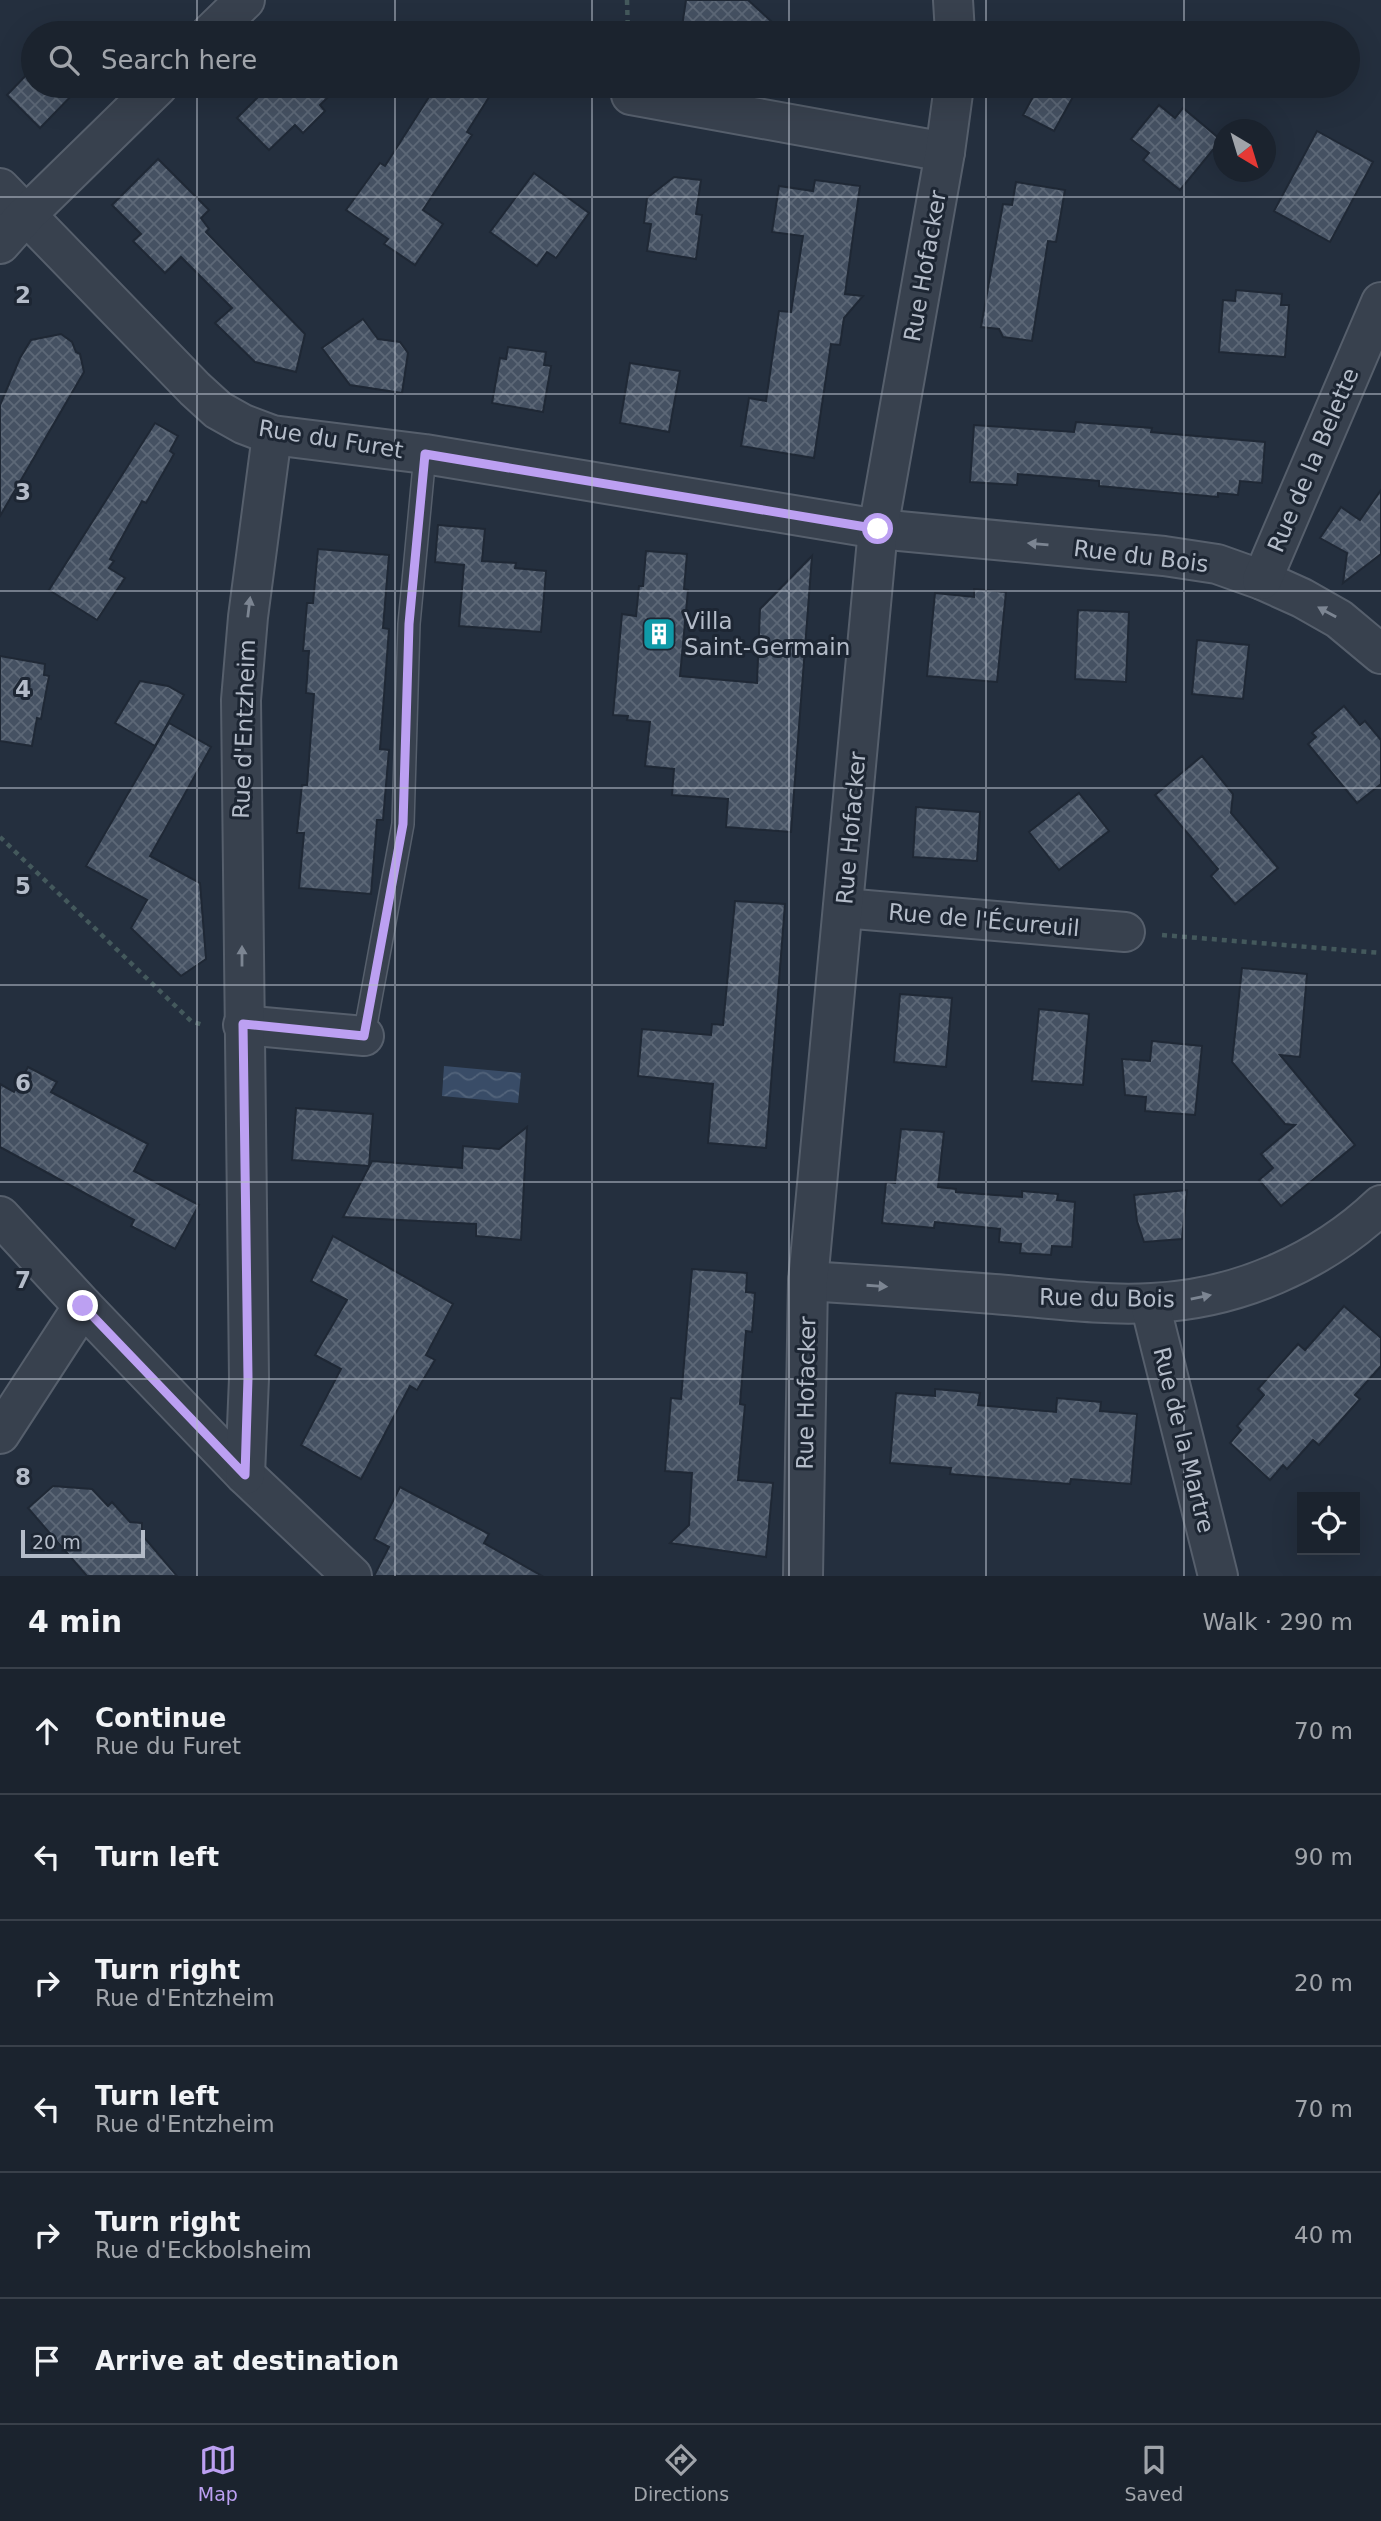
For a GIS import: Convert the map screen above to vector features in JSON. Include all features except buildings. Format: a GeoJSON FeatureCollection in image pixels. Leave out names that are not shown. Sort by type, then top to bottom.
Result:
{"type":"FeatureCollection","features":[{"type":"Feature","properties":{"kind":"street"},"geometry":{"type":"LineString","coordinates":[[223,21],[245,0]]}},
{"type":"Feature","properties":{"kind":"street"},"geometry":{"type":"LineString","coordinates":[[953,0],[954,21]]}},
{"type":"Feature","properties":{"kind":"street"},"geometry":{"type":"LineString","coordinates":[[8,216],[144,98]]}},
{"type":"Feature","properties":{"kind":"street"},"geometry":{"type":"LineString","coordinates":[[648,98],[945,152]]}},
{"type":"Feature","properties":{"kind":"street","name":"Rue Hofacker"},"geometry":{"type":"LineString","coordinates":[[803,1576],[808,1281],[878,529],[952,98]]}},
{"type":"Feature","properties":{"kind":"street","name":"Rue du Furet"},"geometry":{"type":"LineString","coordinates":[[8,216],[218,410],[243,424],[272,435],[425,454],[878,529]]}},
{"type":"Feature","properties":{"kind":"street","name":"Rue de la Belette"},"geometry":{"type":"LineString","coordinates":[[1262,580],[1381,302]]}},
{"type":"Feature","properties":{"kind":"street","name":"Rue d'Entzheim"},"geometry":{"type":"LineString","coordinates":[[245,1475],[248,1378],[241,701],[248,617],[272,435]]}},
{"type":"Feature","properties":{"kind":"street","name":"Rue du Bois"},"geometry":{"type":"LineString","coordinates":[[878,529],[1164,556],[1217,565],[1262,580],[1339,619],[1381,654]]}},
{"type":"Feature","properties":{"kind":"street","name":"Rue de l'Écureuil"},"geometry":{"type":"LineString","coordinates":[[843,908],[1125,932]]}},
{"type":"Feature","properties":{"kind":"street"},"geometry":{"type":"LineString","coordinates":[[243,1024],[364,1036]]}},
{"type":"Feature","properties":{"kind":"street","name":"Rue du Bois"},"geometry":{"type":"LineString","coordinates":[[808,1281],[1094,1302],[1150,1304],[1186,1300],[1228,1291],[1270,1277],[1325,1249],[1381,1205]]}},
{"type":"Feature","properties":{"kind":"street"},"geometry":{"type":"LineString","coordinates":[[0,1216],[245,1475],[352,1576]]}},
{"type":"Feature","properties":{"kind":"street","name":"Rue de la Martre"},"geometry":{"type":"LineString","coordinates":[[1150,1304],[1218,1576]]}},
{"type":"Feature","properties":{"kind":"street"},"geometry":{"type":"LineString","coordinates":[[0,1434],[83,1306]]}},
{"type":"Feature","properties":{"kind":"lane"},"geometry":{"type":"LineString","coordinates":[[364,1036],[403,824],[409,624],[425,454]]}},
{"type":"Feature","properties":{"kind":"path"},"geometry":{"type":"LineString","coordinates":[[627,0],[628,21]]}},
{"type":"Feature","properties":{"kind":"path"},"geometry":{"type":"LineString","coordinates":[[0,837],[191,1021],[207,1026],[243,1024]]}},
{"type":"Feature","properties":{"kind":"path"},"geometry":{"type":"LineString","coordinates":[[1125,932],[1381,953]]}},
{"type":"Feature","properties":{"kind":"water"},"geometry":{"type":"Polygon","coordinates":[[[444,1066],[521,1073],[518,1103],[442,1096],[444,1066]]]}},
{"type":"Feature","properties":{"kind":"place","name":"Villa Saint-Germain"},"geometry":{"type":"Point","coordinates":[659,634]}},
{"type":"Feature","properties":{"kind":"route"},"geometry":{"type":"LineString","coordinates":[[83,1306],[245,1475],[248,1378],[243,1024],[364,1036],[403,824],[409,624],[425,454],[878,529]]}}]}
